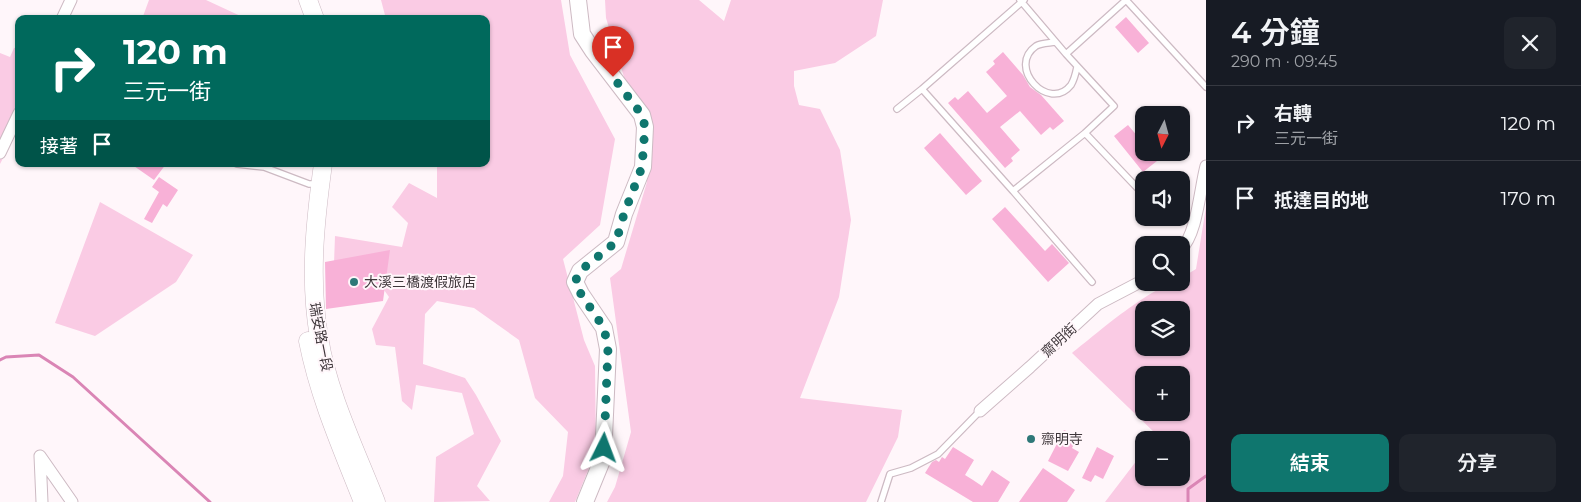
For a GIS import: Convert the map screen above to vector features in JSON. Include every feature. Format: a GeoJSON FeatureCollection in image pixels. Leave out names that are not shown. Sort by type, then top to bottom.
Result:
{"type":"FeatureCollection","features":[{"type":"Feature","properties":{"kind":"main road"},"geometry":{"type":"LineString","coordinates":[[308,0],[314,15]]}},
{"type":"Feature","properties":{"kind":"main road"},"geometry":{"type":"LineString","coordinates":[[320,0],[325,15]]}},
{"type":"Feature","properties":{"kind":"main road","name":"瑞安路一段"},"geometry":{"type":"LineString","coordinates":[[312,167],[314,184],[313,291],[319,339],[328,375],[376,502]]}},
{"type":"Feature","properties":{"kind":"main road","name":"瑞安路一段"},"geometry":{"type":"LineString","coordinates":[[322,167],[314,184],[302,238],[301,283],[306,331],[313,369],[330,419],[363,502]]}},
{"type":"Feature","properties":{"kind":"street"},"geometry":{"type":"LineString","coordinates":[[64,15],[71,0]]}},
{"type":"Feature","properties":{"kind":"street"},"geometry":{"type":"LineString","coordinates":[[578,0],[582,34],[593,52],[642,115],[645,127],[642,167],[624,214],[616,242],[580,271],[575,282],[604,328],[608,348],[603,458],[585,502]]}},
{"type":"Feature","properties":{"kind":"street"},"geometry":{"type":"LineString","coordinates":[[0,153],[15,121]]}},
{"type":"Feature","properties":{"kind":"street"},"geometry":{"type":"LineString","coordinates":[[1189,236],[1206,166]]}},
{"type":"Feature","properties":{"kind":"street","name":"齋明街"},"geometry":{"type":"LineString","coordinates":[[980,410],[1098,304],[1135,285]]}},
{"type":"Feature","properties":{"kind":"street"},"geometry":{"type":"LineString","coordinates":[[42,502],[40,456],[72,502]]}},
{"type":"Feature","properties":{"kind":"lane"},"geometry":{"type":"LineString","coordinates":[[1066,54],[1126,0],[1206,87]]}},
{"type":"Feature","properties":{"kind":"lane"},"geometry":{"type":"LineString","coordinates":[[897,109],[1022,1],[1055,42],[1114,106],[1085,133],[1013,191]]}},
{"type":"Feature","properties":{"kind":"lane"},"geometry":{"type":"LineString","coordinates":[[1055,42],[1037,46],[1029,56],[1026,64],[1027,74],[1042,91],[1052,94],[1065,91],[1072,84],[1077,66]]}},
{"type":"Feature","properties":{"kind":"lane"},"geometry":{"type":"LineString","coordinates":[[922,89],[1092,282]]}},
{"type":"Feature","properties":{"kind":"lane"},"geometry":{"type":"LineString","coordinates":[[1085,133],[1135,186]]}},
{"type":"Feature","properties":{"kind":"lane"},"geometry":{"type":"LineString","coordinates":[[264,167],[314,184]]}},
{"type":"Feature","properties":{"kind":"lane"},"geometry":{"type":"LineString","coordinates":[[881,502],[890,474],[911,468],[938,454],[980,410]]}},
{"type":"Feature","properties":{"kind":"shaded area"},"geometry":{"type":"Polygon","coordinates":[[[149,0],[206,0],[238,15],[143,15],[149,0]]]}},
{"type":"Feature","properties":{"kind":"shaded area"},"geometry":{"type":"Polygon","coordinates":[[[381,0],[561,0],[570,55],[615,139],[600,225],[563,259],[584,340],[595,366],[596,451],[575,502],[549,502],[563,476],[568,432],[535,398],[519,340],[474,308],[437,301],[425,314],[423,364],[465,378],[501,441],[477,486],[490,501],[434,502],[436,457],[474,434],[462,393],[416,385],[412,410],[402,401],[395,347],[376,345],[372,329],[389,297],[382,287],[333,291],[335,236],[402,247],[408,223],[392,207],[409,183],[437,198],[437,167],[490,167],[490,15],[385,15],[381,0]]]}},
{"type":"Feature","properties":{"kind":"shaded area"},"geometry":{"type":"Polygon","coordinates":[[[605,0],[699,0],[724,21],[731,0],[883,0],[876,36],[835,63],[794,71],[794,86],[799,105],[820,109],[840,150],[851,220],[839,297],[800,398],[902,410],[898,437],[866,502],[607,502],[615,487],[631,432],[610,278],[621,269],[647,182],[631,100],[606,18],[605,0]]]}},
{"type":"Feature","properties":{"kind":"shaded area"},"geometry":{"type":"Polygon","coordinates":[[[14,48],[15,135],[0,164],[0,53],[10,57],[14,48]]]}},
{"type":"Feature","properties":{"kind":"shaded area"},"geometry":{"type":"Polygon","coordinates":[[[100,202],[193,255],[176,282],[95,336],[55,323],[100,202]]]}},
{"type":"Feature","properties":{"kind":"shaded area"},"geometry":{"type":"Polygon","coordinates":[[[1206,207],[1206,502],[1105,502],[1135,463],[1135,486],[1190,486],[1190,431],[1153,431],[1143,421],[1190,421],[1190,366],[1135,366],[1135,414],[1072,353],[1135,304],[1135,356],[1190,356],[1190,301],[1140,301],[1156,291],[1190,291],[1190,273],[1196,269],[1206,207]]]}},
{"type":"Feature","properties":{"kind":"building"},"geometry":{"type":"Polygon","coordinates":[[[1126,17],[1149,43],[1138,53],[1115,27],[1126,17]]]}},
{"type":"Feature","properties":{"kind":"building"},"geometry":{"type":"Polygon","coordinates":[[[1003,52],[1023,75],[1030,87],[1041,95],[1064,121],[1053,130],[1050,127],[1041,135],[1020,111],[1000,127],[1020,150],[1011,158],[1013,161],[1005,168],[948,103],[955,97],[958,100],[968,91],[987,113],[1007,96],[986,72],[995,64],[993,61],[1003,52]]]}},
{"type":"Feature","properties":{"kind":"building"},"geometry":{"type":"Polygon","coordinates":[[[1128,125],[1135,133],[1135,161],[1157,161],[1142,171],[1114,136],[1128,125]]]}},
{"type":"Feature","properties":{"kind":"building"},"geometry":{"type":"Polygon","coordinates":[[[940,133],[982,181],[966,195],[924,148],[940,133]]]}},
{"type":"Feature","properties":{"kind":"building"},"geometry":{"type":"Polygon","coordinates":[[[135,167],[164,167],[154,180],[135,167]]]}},
{"type":"Feature","properties":{"kind":"building"},"geometry":{"type":"Polygon","coordinates":[[[159,177],[178,190],[167,207],[163,204],[152,223],[144,219],[159,192],[152,187],[159,177]]]}},
{"type":"Feature","properties":{"kind":"building"},"geometry":{"type":"Polygon","coordinates":[[[1005,207],[1045,251],[1052,244],[1069,263],[1048,282],[992,219],[1005,207]]]}},
{"type":"Feature","properties":{"kind":"building","name":"大溪三橋渡假旅店"},"geometry":{"type":"Polygon","coordinates":[[[390,250],[383,301],[326,309],[325,262],[390,250]]]}},
{"type":"Feature","properties":{"kind":"building"},"geometry":{"type":"Polygon","coordinates":[[[1064,430],[1078,436],[1072,448],[1079,452],[1068,471],[1048,461],[1064,430]]]}},
{"type":"Feature","properties":{"kind":"building"},"geometry":{"type":"Polygon","coordinates":[[[953,447],[974,460],[965,475],[982,486],[992,470],[1010,482],[998,502],[973,502],[925,473],[932,462],[936,460],[939,462],[942,457],[945,459],[953,447]]]}},
{"type":"Feature","properties":{"kind":"building"},"geometry":{"type":"Polygon","coordinates":[[[1097,447],[1114,456],[1103,479],[1095,475],[1091,482],[1082,478],[1097,447]]]}},
{"type":"Feature","properties":{"kind":"building"},"geometry":{"type":"Polygon","coordinates":[[[1043,468],[1075,490],[1067,502],[1019,502],[1043,468]]]}},
{"type":"Feature","properties":{"kind":"waterway"},"geometry":{"type":"LineString","coordinates":[[0,360],[6,357],[39,355],[73,377],[210,502]]}},
{"type":"Feature","properties":{"kind":"waterway"},"geometry":{"type":"LineString","coordinates":[[1188,502],[1188,489],[1206,476]]}},
{"type":"Feature","properties":{"kind":"place","name":"大溪三橋渡假旅店"},"geometry":{"type":"Point","coordinates":[354,282]}},
{"type":"Feature","properties":{"kind":"place","name":"齋明寺"},"geometry":{"type":"Point","coordinates":[1031,439]}},
{"type":"Feature","properties":{"kind":"route"},"geometry":{"type":"LineString","coordinates":[[604,448],[608,348],[604,328],[575,282],[580,271],[616,242],[624,214],[642,167],[645,143],[645,127],[642,115],[613,77]]}}]}
